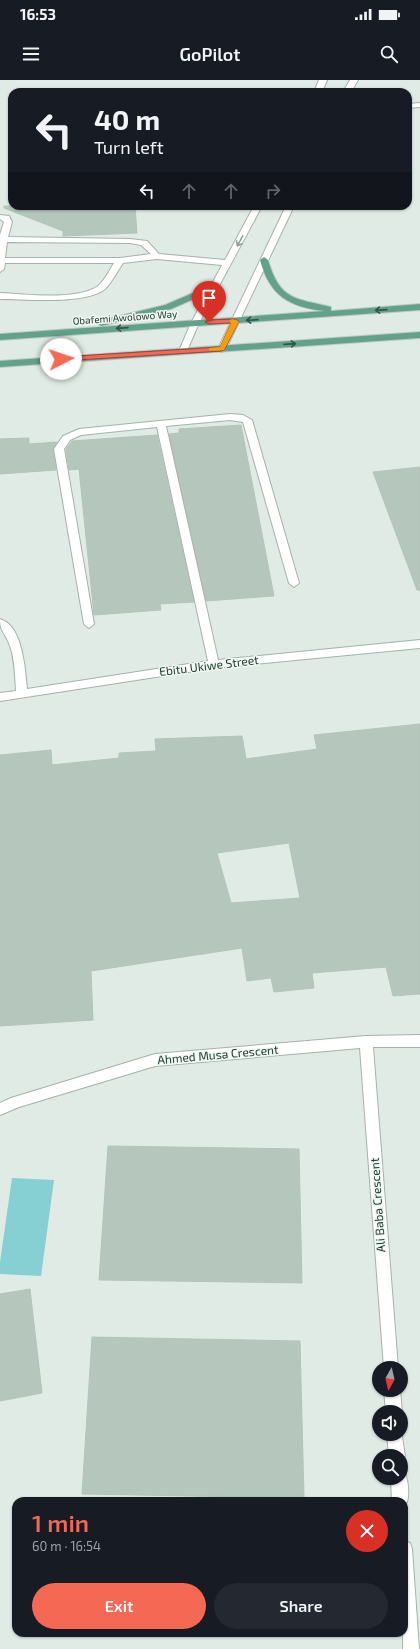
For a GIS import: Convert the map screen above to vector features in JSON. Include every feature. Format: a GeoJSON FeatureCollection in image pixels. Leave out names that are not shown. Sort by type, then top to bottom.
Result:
{"type":"FeatureCollection","features":[{"type":"Feature","properties":{"kind":"main road"},"geometry":{"type":"LineString","coordinates":[[264,260],[270,282],[275,289],[285,296],[298,303],[317,308],[357,312]]}},
{"type":"Feature","properties":{"kind":"main road"},"geometry":{"type":"LineString","coordinates":[[36,334],[122,319],[168,307],[216,286]]}},
{"type":"Feature","properties":{"kind":"main road","name":"Obafemi Awolowo Way"},"geometry":{"type":"LineString","coordinates":[[0,337],[420,307]]}},
{"type":"Feature","properties":{"kind":"main road"},"geometry":{"type":"LineString","coordinates":[[0,364],[420,334]]}},
{"type":"Feature","properties":{"kind":"street"},"geometry":{"type":"LineString","coordinates":[[183,350],[195,323],[256,210]]}},
{"type":"Feature","properties":{"kind":"street"},"geometry":{"type":"LineString","coordinates":[[222,349],[288,210]]}},
{"type":"Feature","properties":{"kind":"street"},"geometry":{"type":"LineString","coordinates":[[0,217],[6,218],[8,222],[3,239],[1,265],[120,261],[157,256],[228,263]]}},
{"type":"Feature","properties":{"kind":"street"},"geometry":{"type":"LineString","coordinates":[[3,239],[130,241],[144,243],[157,256]]}},
{"type":"Feature","properties":{"kind":"street"},"geometry":{"type":"LineString","coordinates":[[0,296],[66,297],[85,294],[100,288],[120,261]]}},
{"type":"Feature","properties":{"kind":"street"},"geometry":{"type":"LineString","coordinates":[[89,624],[59,449],[62,442],[69,436],[79,432],[235,417],[247,420],[294,583]]}},
{"type":"Feature","properties":{"kind":"street"},"geometry":{"type":"LineString","coordinates":[[161,423],[214,664]]}},
{"type":"Feature","properties":{"kind":"street"},"geometry":{"type":"LineString","coordinates":[[0,624],[6,628],[15,642],[22,694]]}},
{"type":"Feature","properties":{"kind":"street","name":"Ebitu Ukiwe Street"},"geometry":{"type":"LineString","coordinates":[[0,697],[214,664],[420,644]]}},
{"type":"Feature","properties":{"kind":"street","name":"Ahmed Musa Crescent"},"geometry":{"type":"LineString","coordinates":[[0,1109],[16,1102],[155,1060],[366,1042],[420,1041]]}},
{"type":"Feature","properties":{"kind":"street","name":"Ali Baba Crescent"},"geometry":{"type":"LineString","coordinates":[[366,1042],[389,1361]]}},
{"type":"Feature","properties":{"kind":"street"},"geometry":{"type":"LineString","coordinates":[[399,1485],[400,1497]]}},
{"type":"Feature","properties":{"kind":"street"},"geometry":{"type":"LineString","coordinates":[[408,1606],[411,1649]]}},
{"type":"Feature","properties":{"kind":"water"},"geometry":{"type":"Polygon","coordinates":[[[12,1178],[54,1180],[41,1276],[0,1274],[0,1262],[12,1178]]]}},
{"type":"Feature","properties":{"kind":"building"},"geometry":{"type":"Polygon","coordinates":[[[4,206],[8,206],[8,210],[4,208],[4,206]]]}},
{"type":"Feature","properties":{"kind":"building"},"geometry":{"type":"Polygon","coordinates":[[[9,210],[135,210],[137,233],[63,236],[63,231],[9,210]]]}},
{"type":"Feature","properties":{"kind":"building"},"geometry":{"type":"Polygon","coordinates":[[[241,425],[274,596],[206,601],[169,434],[179,433],[179,429],[241,425]]]}},
{"type":"Feature","properties":{"kind":"building"},"geometry":{"type":"Polygon","coordinates":[[[157,435],[194,602],[160,604],[161,610],[94,615],[79,469],[69,470],[66,449],[72,441],[157,435]]]}},
{"type":"Feature","properties":{"kind":"building"},"geometry":{"type":"Polygon","coordinates":[[[29,438],[29,444],[57,442],[53,449],[56,470],[0,474],[0,439],[29,438]]]}},
{"type":"Feature","properties":{"kind":"building"},"geometry":{"type":"Polygon","coordinates":[[[420,467],[420,590],[417,590],[373,472],[420,467]]]}},
{"type":"Feature","properties":{"kind":"building"},"geometry":{"type":"Polygon","coordinates":[[[420,724],[420,994],[393,996],[386,967],[312,973],[314,988],[274,992],[271,978],[247,981],[242,948],[91,971],[93,1020],[0,1026],[0,755],[51,750],[52,765],[119,758],[119,753],[156,751],[155,739],[242,736],[246,759],[317,749],[314,735],[420,724]],[[289,843],[217,853],[231,903],[300,898],[289,843]]]}},
{"type":"Feature","properties":{"kind":"building"},"geometry":{"type":"Polygon","coordinates":[[[108,1146],[299,1149],[302,1283],[99,1280],[108,1146]]]}},
{"type":"Feature","properties":{"kind":"building"},"geometry":{"type":"Polygon","coordinates":[[[30,1289],[42,1393],[0,1401],[0,1294],[30,1289]]]}},
{"type":"Feature","properties":{"kind":"building"},"geometry":{"type":"Polygon","coordinates":[[[92,1337],[300,1341],[304,1497],[82,1494],[92,1337]]]}},
{"type":"Feature","properties":{"kind":"slow traffic"},"geometry":{"type":"LineString","coordinates":[[212,349],[222,349],[235,321],[232,321]]}},
{"type":"Feature","properties":{"kind":"route"},"geometry":{"type":"LineString","coordinates":[[61,359],[183,350],[222,349],[235,321],[209,322]]}}]}
